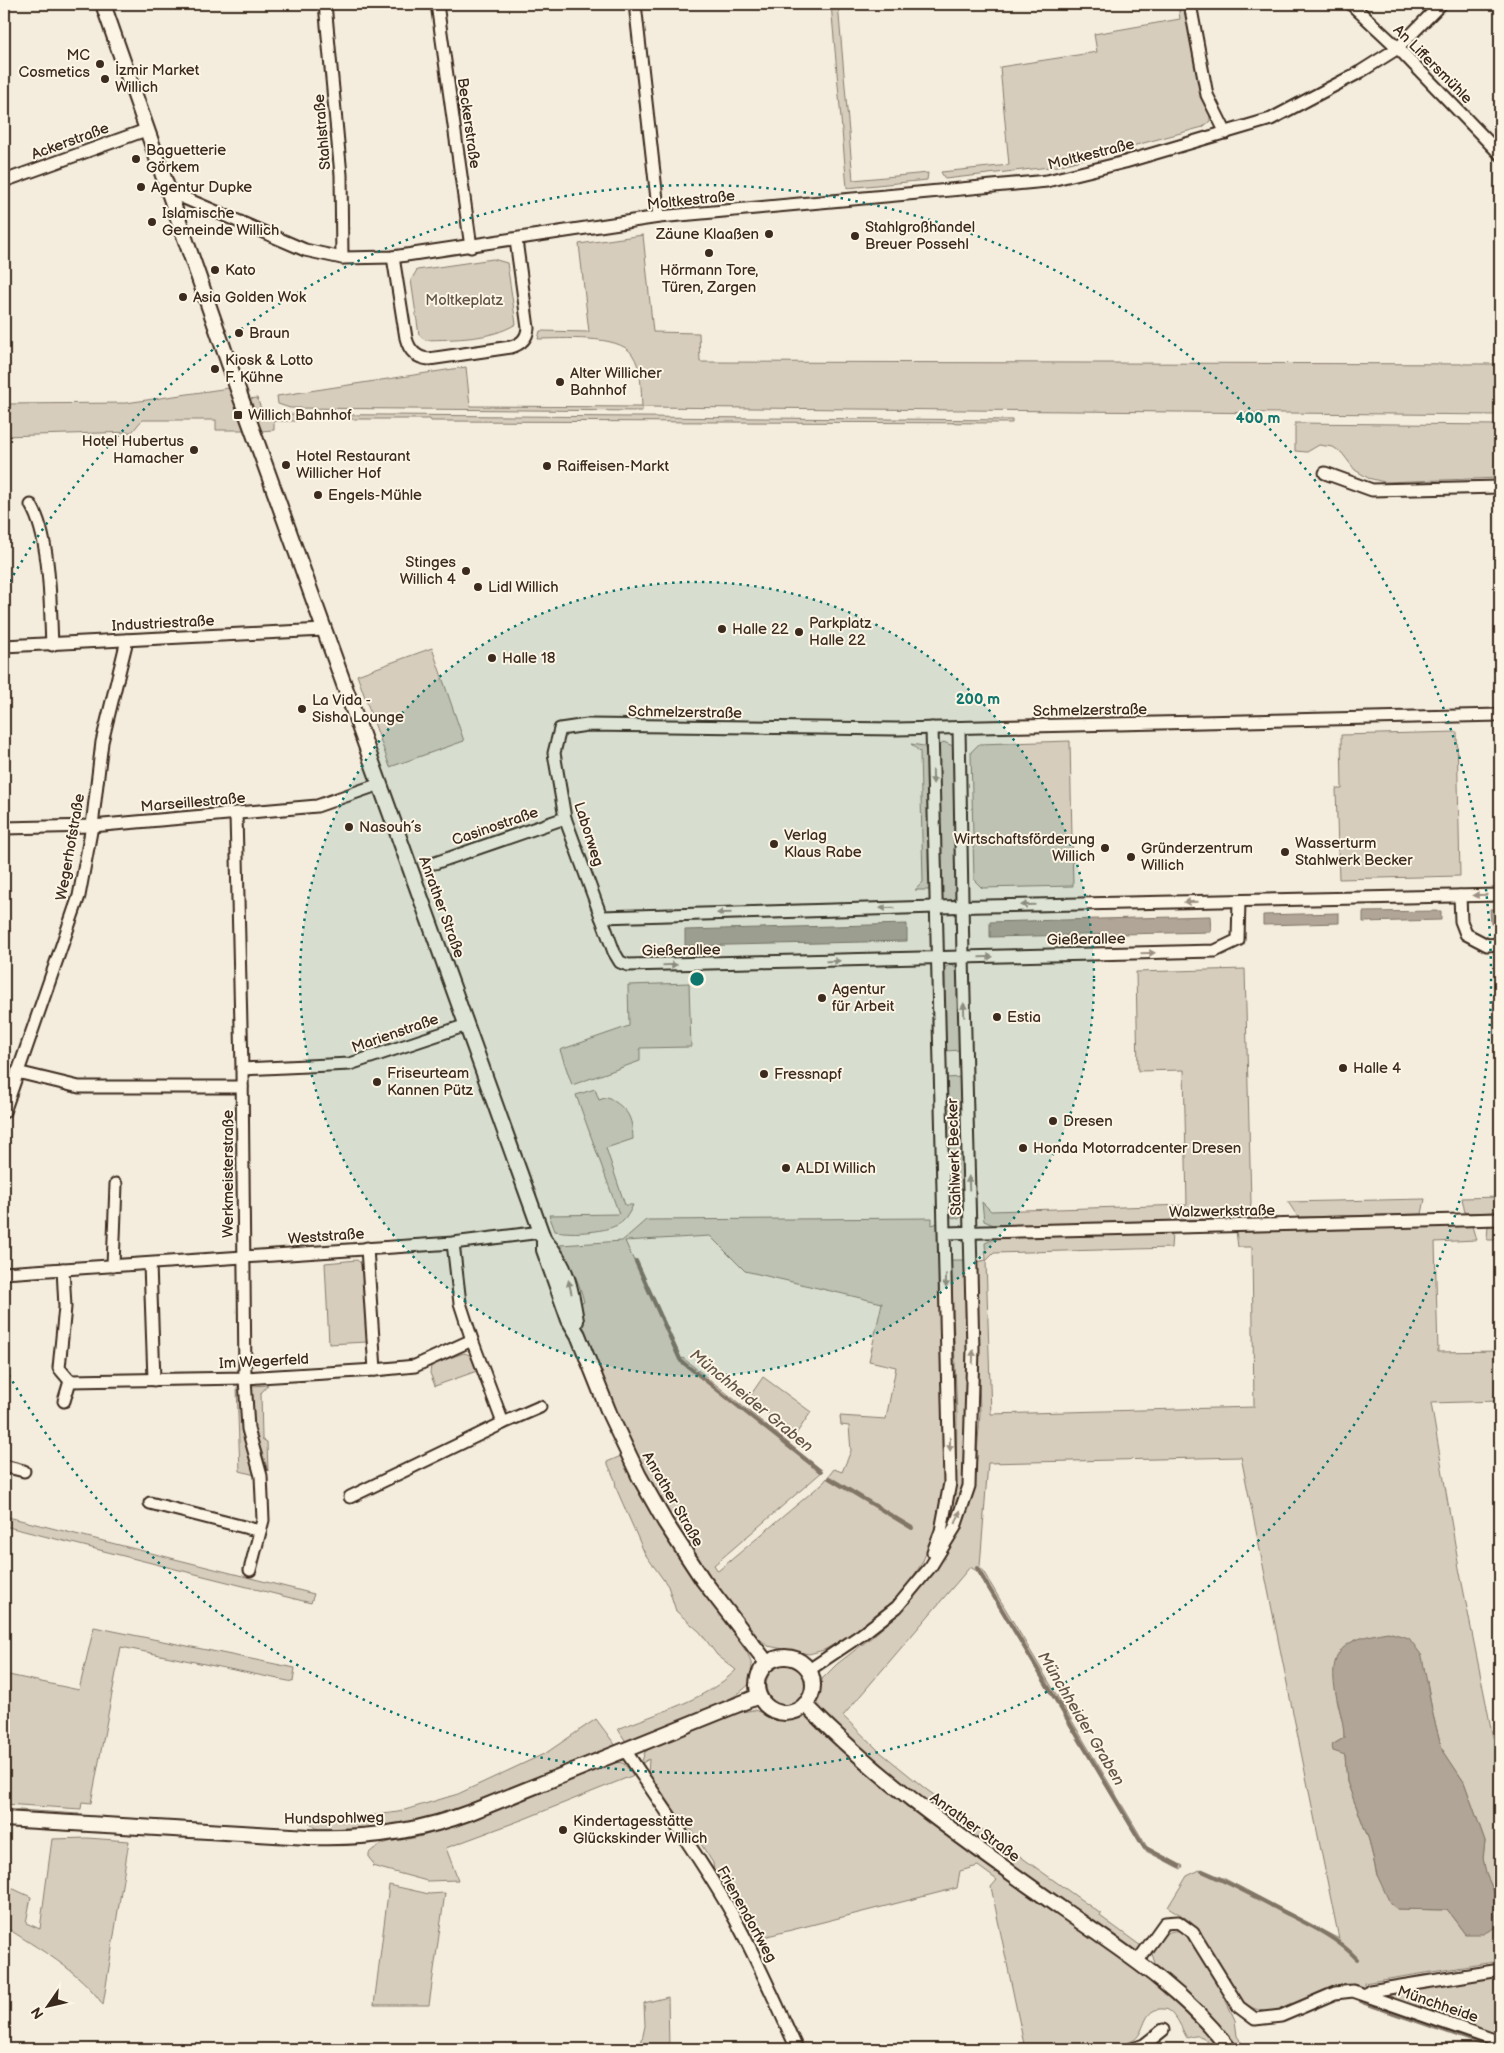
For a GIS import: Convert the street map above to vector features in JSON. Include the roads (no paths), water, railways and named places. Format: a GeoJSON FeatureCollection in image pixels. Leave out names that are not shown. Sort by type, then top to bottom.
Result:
{"type":"FeatureCollection","features":[{"type":"Feature","properties":{"kind":"street","name":"Anrather Straße"},"geometry":{"type":"LineString","coordinates":[[103,4],[248,417],[542,1236],[544,1250],[569,1320],[578,1335],[620,1438],[665,1522],[725,1611],[767,1662]]}},
{"type":"Feature","properties":{"kind":"street","name":"Stahlstraße"},"geometry":{"type":"LineString","coordinates":[[326,4],[342,184],[342,258]]}},
{"type":"Feature","properties":{"kind":"street","name":"Beckerstraße"},"geometry":{"type":"LineString","coordinates":[[438,4],[471,247]]}},
{"type":"Feature","properties":{"kind":"street"},"geometry":{"type":"LineString","coordinates":[[635,4],[659,217]]}},
{"type":"Feature","properties":{"kind":"street"},"geometry":{"type":"LineString","coordinates":[[1190,4],[1207,94],[1226,134]]}},
{"type":"Feature","properties":{"kind":"street","name":"An Liffersmühle"},"geometry":{"type":"LineString","coordinates":[[1351,4],[1398,48],[1496,150]]}},
{"type":"Feature","properties":{"kind":"street","name":"Moltkestraße"},"geometry":{"type":"LineString","coordinates":[[168,191],[305,250],[342,258],[392,257],[471,247],[659,217],[1047,181],[1226,134],[1270,119],[1360,72],[1398,48],[1441,4]]}},
{"type":"Feature","properties":{"kind":"street","name":"Ackerstraße"},"geometry":{"type":"LineString","coordinates":[[4,182],[146,130]]}},
{"type":"Feature","properties":{"kind":"street"},"geometry":{"type":"LineString","coordinates":[[392,257],[406,338],[411,350],[417,355],[429,359],[510,347],[523,342],[528,335],[528,328],[516,240]]}},
{"type":"Feature","properties":{"kind":"street"},"geometry":{"type":"LineString","coordinates":[[1324,473],[1372,490],[1500,487]]}},
{"type":"Feature","properties":{"kind":"street"},"geometry":{"type":"LineString","coordinates":[[31,505],[38,517],[46,558],[52,645]]}},
{"type":"Feature","properties":{"kind":"street","name":"Industriestraße"},"geometry":{"type":"LineString","coordinates":[[4,646],[324,630]]}},
{"type":"Feature","properties":{"kind":"street","name":"Wegerhofstraße"},"geometry":{"type":"LineString","coordinates":[[4,1112],[79,896],[92,826],[102,742],[127,640]]}},
{"type":"Feature","properties":{"kind":"street","name":"Schmelzerstraße"},"geometry":{"type":"LineString","coordinates":[[560,729],[587,725],[763,729],[959,728],[1500,715]]}},
{"type":"Feature","properties":{"kind":"street","name":"Stahlwerk Becker"},"geometry":{"type":"LineString","coordinates":[[924,1574],[941,1531],[950,1484],[932,728]]}},
{"type":"Feature","properties":{"kind":"street","name":"Stahlwerk Becker"},"geometry":{"type":"LineString","coordinates":[[809,1670],[861,1636],[897,1607],[924,1574],[954,1527],[969,1486],[973,1349],[959,728]]}},
{"type":"Feature","properties":{"kind":"street","name":"Laborweg"},"geometry":{"type":"LineString","coordinates":[[560,729],[554,753],[565,818],[601,917]]}},
{"type":"Feature","properties":{"kind":"street","name":"Marseillestraße"},"geometry":{"type":"LineString","coordinates":[[4,828],[92,826],[317,806],[380,784]]}},
{"type":"Feature","properties":{"kind":"street","name":"Werkmeisterstraße"},"geometry":{"type":"LineString","coordinates":[[236,814],[242,1069],[245,1378],[248,1429],[261,1476],[263,1520],[250,1570]]}},
{"type":"Feature","properties":{"kind":"street","name":"Casinostraße"},"geometry":{"type":"LineString","coordinates":[[435,863],[565,818]]}},
{"type":"Feature","properties":{"kind":"street"},"geometry":{"type":"LineString","coordinates":[[601,917],[962,906],[1500,894]]}},
{"type":"Feature","properties":{"kind":"street"},"geometry":{"type":"LineString","coordinates":[[1460,896],[1461,921],[1466,934],[1487,945],[1500,944]]}},
{"type":"Feature","properties":{"kind":"street","name":"Gießerallee"},"geometry":{"type":"LineString","coordinates":[[601,917],[614,952],[622,964],[631,966],[963,958],[1216,951],[1238,940],[1239,901]]}},
{"type":"Feature","properties":{"kind":"street","name":"Marienstraße"},"geometry":{"type":"LineString","coordinates":[[242,1069],[350,1064],[467,1025]]}},
{"type":"Feature","properties":{"kind":"street"},"geometry":{"type":"LineString","coordinates":[[17,1072],[78,1087],[242,1087]]}},
{"type":"Feature","properties":{"kind":"street"},"geometry":{"type":"LineString","coordinates":[[112,1266],[116,1184]]}},
{"type":"Feature","properties":{"kind":"street","name":"Walzwerkstraße"},"geometry":{"type":"LineString","coordinates":[[945,1233],[1500,1219]]}},
{"type":"Feature","properties":{"kind":"street","name":"Weststraße"},"geometry":{"type":"LineString","coordinates":[[4,1273],[542,1236]]}},
{"type":"Feature","properties":{"kind":"street"},"geometry":{"type":"LineString","coordinates":[[453,1243],[460,1303],[503,1423]]}},
{"type":"Feature","properties":{"kind":"street"},"geometry":{"type":"LineString","coordinates":[[366,1248],[375,1370]]}},
{"type":"Feature","properties":{"kind":"street"},"geometry":{"type":"LineString","coordinates":[[150,1264],[154,1380]]}},
{"type":"Feature","properties":{"kind":"street"},"geometry":{"type":"LineString","coordinates":[[63,1269],[65,1307],[59,1368],[70,1381],[64,1401]]}},
{"type":"Feature","properties":{"kind":"street","name":"Im Wegerfeld"},"geometry":{"type":"LineString","coordinates":[[70,1381],[245,1378],[415,1366],[472,1340]]}},
{"type":"Feature","properties":{"kind":"street"},"geometry":{"type":"LineString","coordinates":[[350,1497],[540,1407]]}},
{"type":"Feature","properties":{"kind":"street"},"geometry":{"type":"LineString","coordinates":[[4,1466],[24,1471]]}},
{"type":"Feature","properties":{"kind":"street"},"geometry":{"type":"LineString","coordinates":[[150,1503],[260,1532]]}},
{"type":"Feature","properties":{"kind":"street"},"geometry":{"type":"LineString","coordinates":[[781,1657],[789,1657],[804,1664],[809,1670],[813,1688],[810,1697],[805,1704],[789,1713],[780,1712],[765,1704],[759,1696],[757,1679],[767,1662],[781,1657]]}},
{"type":"Feature","properties":{"kind":"street","name":"Hundspohlweg"},"geometry":{"type":"LineString","coordinates":[[4,1820],[309,1837],[379,1835],[416,1829],[455,1818],[759,1696]]}},
{"type":"Feature","properties":{"kind":"street","name":"Anrather Straße"},"geometry":{"type":"LineString","coordinates":[[805,1704],[849,1748],[916,1804],[1138,1962],[1192,2007],[1228,2049]]}},
{"type":"Feature","properties":{"kind":"street","name":"Frienendorfweg"},"geometry":{"type":"LineString","coordinates":[[625,1750],[701,1863],[735,1919],[797,2049]]}},
{"type":"Feature","properties":{"kind":"street"},"geometry":{"type":"LineString","coordinates":[[1138,1962],[1165,1923],[1178,1922],[1193,1932],[1239,2007],[1255,2019],[1281,2016],[1335,1992],[1352,1991],[1366,1995],[1370,1991],[1500,1970]]}},
{"type":"Feature","properties":{"kind":"street","name":"Münchheide"},"geometry":{"type":"LineString","coordinates":[[1366,1995],[1500,2042]]}},
{"type":"Feature","properties":{"kind":"street"},"geometry":{"type":"LineString","coordinates":[[1133,2049],[1144,2045],[1163,2030]]}},
{"type":"Feature","properties":{"kind":"waterway","name":"Münchheider Graben"},"geometry":{"type":"LineString","coordinates":[[636,1261],[681,1361],[820,1471]]}},
{"type":"Feature","properties":{"kind":"waterway","name":"Münchheider Graben"},"geometry":{"type":"LineString","coordinates":[[829,1478],[912,1528]]}},
{"type":"Feature","properties":{"kind":"waterway","name":"Münchheider Graben"},"geometry":{"type":"LineString","coordinates":[[977,1568],[1144,1847],[1179,1866]]}},
{"type":"Feature","properties":{"kind":"waterway","name":"Münchheider Graben"},"geometry":{"type":"LineString","coordinates":[[1202,1871],[1322,1932],[1341,1944],[1357,1959]]}},
{"type":"Feature","properties":{"kind":"waterway","name":"Münchheider Graben"},"geometry":{"type":"LineString","coordinates":[[1361,2001],[1499,2049]]}},
{"type":"Feature","properties":{"kind":"place","name":"MC Cosmetics"},"geometry":{"type":"Point","coordinates":[100,64]}},
{"type":"Feature","properties":{"kind":"place","name":"İzmir Market Willich"},"geometry":{"type":"Point","coordinates":[105,79]}},
{"type":"Feature","properties":{"kind":"place","name":"Baguetterie Görkem"},"geometry":{"type":"Point","coordinates":[136,159]}},
{"type":"Feature","properties":{"kind":"place","name":"Agentur Dupke"},"geometry":{"type":"Point","coordinates":[141,187]}},
{"type":"Feature","properties":{"kind":"place","name":"Islamische Gemeinde Willich"},"geometry":{"type":"Point","coordinates":[152,222]}},
{"type":"Feature","properties":{"kind":"place","name":"Zäune Klaaßen"},"geometry":{"type":"Point","coordinates":[769,234]}},
{"type":"Feature","properties":{"kind":"place","name":"Stahlgroßhandel Breuer Possehl"},"geometry":{"type":"Point","coordinates":[855,236]}},
{"type":"Feature","properties":{"kind":"place","name":"Hörmann Tore, Türen, Zargen"},"geometry":{"type":"Point","coordinates":[709,253]}},
{"type":"Feature","properties":{"kind":"place","name":"Kato"},"geometry":{"type":"Point","coordinates":[215,270]}},
{"type":"Feature","properties":{"kind":"place","name":"Asia Golden Wok"},"geometry":{"type":"Point","coordinates":[183,297]}},
{"type":"Feature","properties":{"kind":"place","name":"Braun"},"geometry":{"type":"Point","coordinates":[239,333]}},
{"type":"Feature","properties":{"kind":"place","name":"Kiosk & Lotto F. Kühne"},"geometry":{"type":"Point","coordinates":[215,369]}},
{"type":"Feature","properties":{"kind":"place","name":"Alter Willicher Bahnhof"},"geometry":{"type":"Point","coordinates":[560,382]}},
{"type":"Feature","properties":{"kind":"place","name":"Willich Bahnhof"},"geometry":{"type":"Point","coordinates":[238,415]}},
{"type":"Feature","properties":{"kind":"place","name":"Hotel Hubertus Hamacher"},"geometry":{"type":"Point","coordinates":[194,450]}},
{"type":"Feature","properties":{"kind":"place","name":"Hotel Restaurant Willicher Hof"},"geometry":{"type":"Point","coordinates":[286,465]}},
{"type":"Feature","properties":{"kind":"place","name":"Raiffeisen-Markt"},"geometry":{"type":"Point","coordinates":[547,466]}},
{"type":"Feature","properties":{"kind":"place","name":"Engels-Mühle"},"geometry":{"type":"Point","coordinates":[318,495]}},
{"type":"Feature","properties":{"kind":"place","name":"Stinges Willich 4"},"geometry":{"type":"Point","coordinates":[466,571]}},
{"type":"Feature","properties":{"kind":"place","name":"Lidl Willich"},"geometry":{"type":"Point","coordinates":[478,587]}},
{"type":"Feature","properties":{"kind":"place","name":"Halle 22"},"geometry":{"type":"Point","coordinates":[722,629]}},
{"type":"Feature","properties":{"kind":"place","name":"Parkplatz Halle 22"},"geometry":{"type":"Point","coordinates":[799,632]}},
{"type":"Feature","properties":{"kind":"place","name":"Halle 18"},"geometry":{"type":"Point","coordinates":[492,658]}},
{"type":"Feature","properties":{"kind":"place","name":"La Vida - Sisha Lounge"},"geometry":{"type":"Point","coordinates":[302,709]}},
{"type":"Feature","properties":{"kind":"place","name":"Nasouh´s"},"geometry":{"type":"Point","coordinates":[349,827]}},
{"type":"Feature","properties":{"kind":"place","name":"Verlag Klaus Rabe"},"geometry":{"type":"Point","coordinates":[774,844]}},
{"type":"Feature","properties":{"kind":"place","name":"Wirtschaftsförderung Willich"},"geometry":{"type":"Point","coordinates":[1105,848]}},
{"type":"Feature","properties":{"kind":"place","name":"Wasserturm Stahlwerk Becker"},"geometry":{"type":"Point","coordinates":[1285,852]}},
{"type":"Feature","properties":{"kind":"place","name":"Gründerzentrum Willich"},"geometry":{"type":"Point","coordinates":[1131,857]}},
{"type":"Feature","properties":{"kind":"place","name":"Agentur für Arbeit"},"geometry":{"type":"Point","coordinates":[822,998]}},
{"type":"Feature","properties":{"kind":"place","name":"Estia"},"geometry":{"type":"Point","coordinates":[997,1017]}},
{"type":"Feature","properties":{"kind":"place","name":"Halle 4"},"geometry":{"type":"Point","coordinates":[1343,1068]}},
{"type":"Feature","properties":{"kind":"place","name":"Fressnapf"},"geometry":{"type":"Point","coordinates":[764,1074]}},
{"type":"Feature","properties":{"kind":"place","name":"Friseurteam Kannen Pütz"},"geometry":{"type":"Point","coordinates":[377,1082]}},
{"type":"Feature","properties":{"kind":"place","name":"Dresen"},"geometry":{"type":"Point","coordinates":[1053,1121]}},
{"type":"Feature","properties":{"kind":"place","name":"Honda Motorradcenter Dresen"},"geometry":{"type":"Point","coordinates":[1023,1148]}},
{"type":"Feature","properties":{"kind":"place","name":"ALDI Willich"},"geometry":{"type":"Point","coordinates":[786,1168]}},
{"type":"Feature","properties":{"kind":"place","name":"Kindertagesstätte Glückskinder Willich"},"geometry":{"type":"Point","coordinates":[563,1830]}},
{"type":"Feature","properties":{"kind":"park label","name":"Moltkeplatz"},"geometry":{"type":"Point","coordinates":[464,300]}}]}
